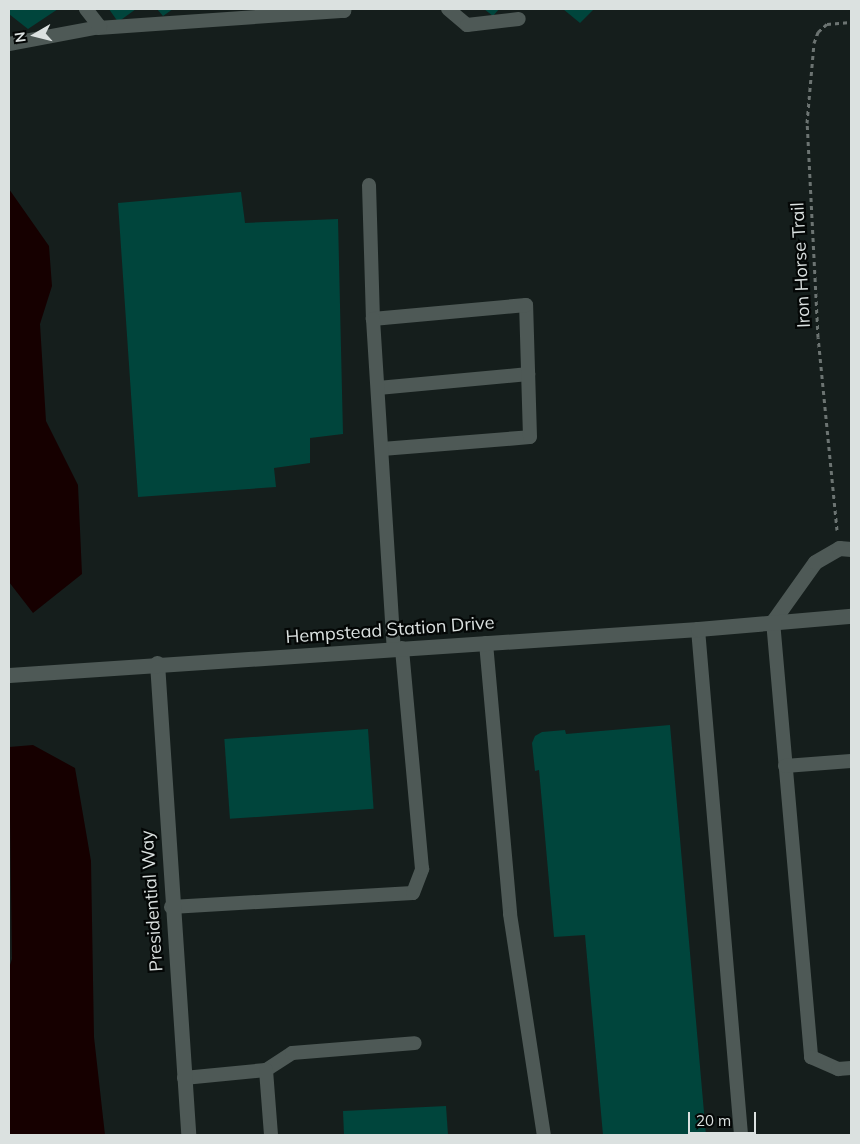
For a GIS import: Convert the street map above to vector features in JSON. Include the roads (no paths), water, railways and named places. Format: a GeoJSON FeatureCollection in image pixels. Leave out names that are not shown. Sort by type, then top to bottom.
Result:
{"type":"FeatureCollection","features":[{"type":"Feature","properties":{"kind":"street"},"geometry":{"type":"LineString","coordinates":[[773,621],[815,562],[839,548],[851,549]]}},
{"type":"Feature","properties":{"kind":"street","name":"Hempstead Station Drive"},"geometry":{"type":"LineString","coordinates":[[9,675],[157,663],[698,629],[773,621],[851,617]]}},
{"type":"Feature","properties":{"kind":"street","name":"Presidential Way"},"geometry":{"type":"LineString","coordinates":[[157,663],[171,907],[188,1135]]}},
{"type":"Feature","properties":{"kind":"lane"},"geometry":{"type":"LineString","coordinates":[[86,9],[98,28]]}},
{"type":"Feature","properties":{"kind":"lane"},"geometry":{"type":"LineString","coordinates":[[9,44],[98,28],[344,11],[342,9]]}},
{"type":"Feature","properties":{"kind":"lane"},"geometry":{"type":"LineString","coordinates":[[448,9],[467,25],[518,19]]}},
{"type":"Feature","properties":{"kind":"lane"},"geometry":{"type":"LineString","coordinates":[[171,907],[413,893],[422,869],[398,648],[382,449],[373,319],[368,185]]}},
{"type":"Feature","properties":{"kind":"lane"},"geometry":{"type":"LineString","coordinates":[[373,319],[526,305],[530,437],[382,449]]}},
{"type":"Feature","properties":{"kind":"lane"},"geometry":{"type":"LineString","coordinates":[[378,388],[528,374]]}},
{"type":"Feature","properties":{"kind":"lane"},"geometry":{"type":"LineString","coordinates":[[773,621],[812,1056],[838,1069],[851,1068]]}},
{"type":"Feature","properties":{"kind":"lane"},"geometry":{"type":"LineString","coordinates":[[698,629],[741,1135]]}},
{"type":"Feature","properties":{"kind":"lane"},"geometry":{"type":"LineString","coordinates":[[486,643],[510,914],[544,1135]]}},
{"type":"Feature","properties":{"kind":"lane"},"geometry":{"type":"LineString","coordinates":[[785,766],[851,762]]}},
{"type":"Feature","properties":{"kind":"lane"},"geometry":{"type":"LineString","coordinates":[[184,1078],[266,1070],[292,1053],[415,1043]]}},
{"type":"Feature","properties":{"kind":"lane"},"geometry":{"type":"LineString","coordinates":[[266,1070],[271,1135]]}}]}
